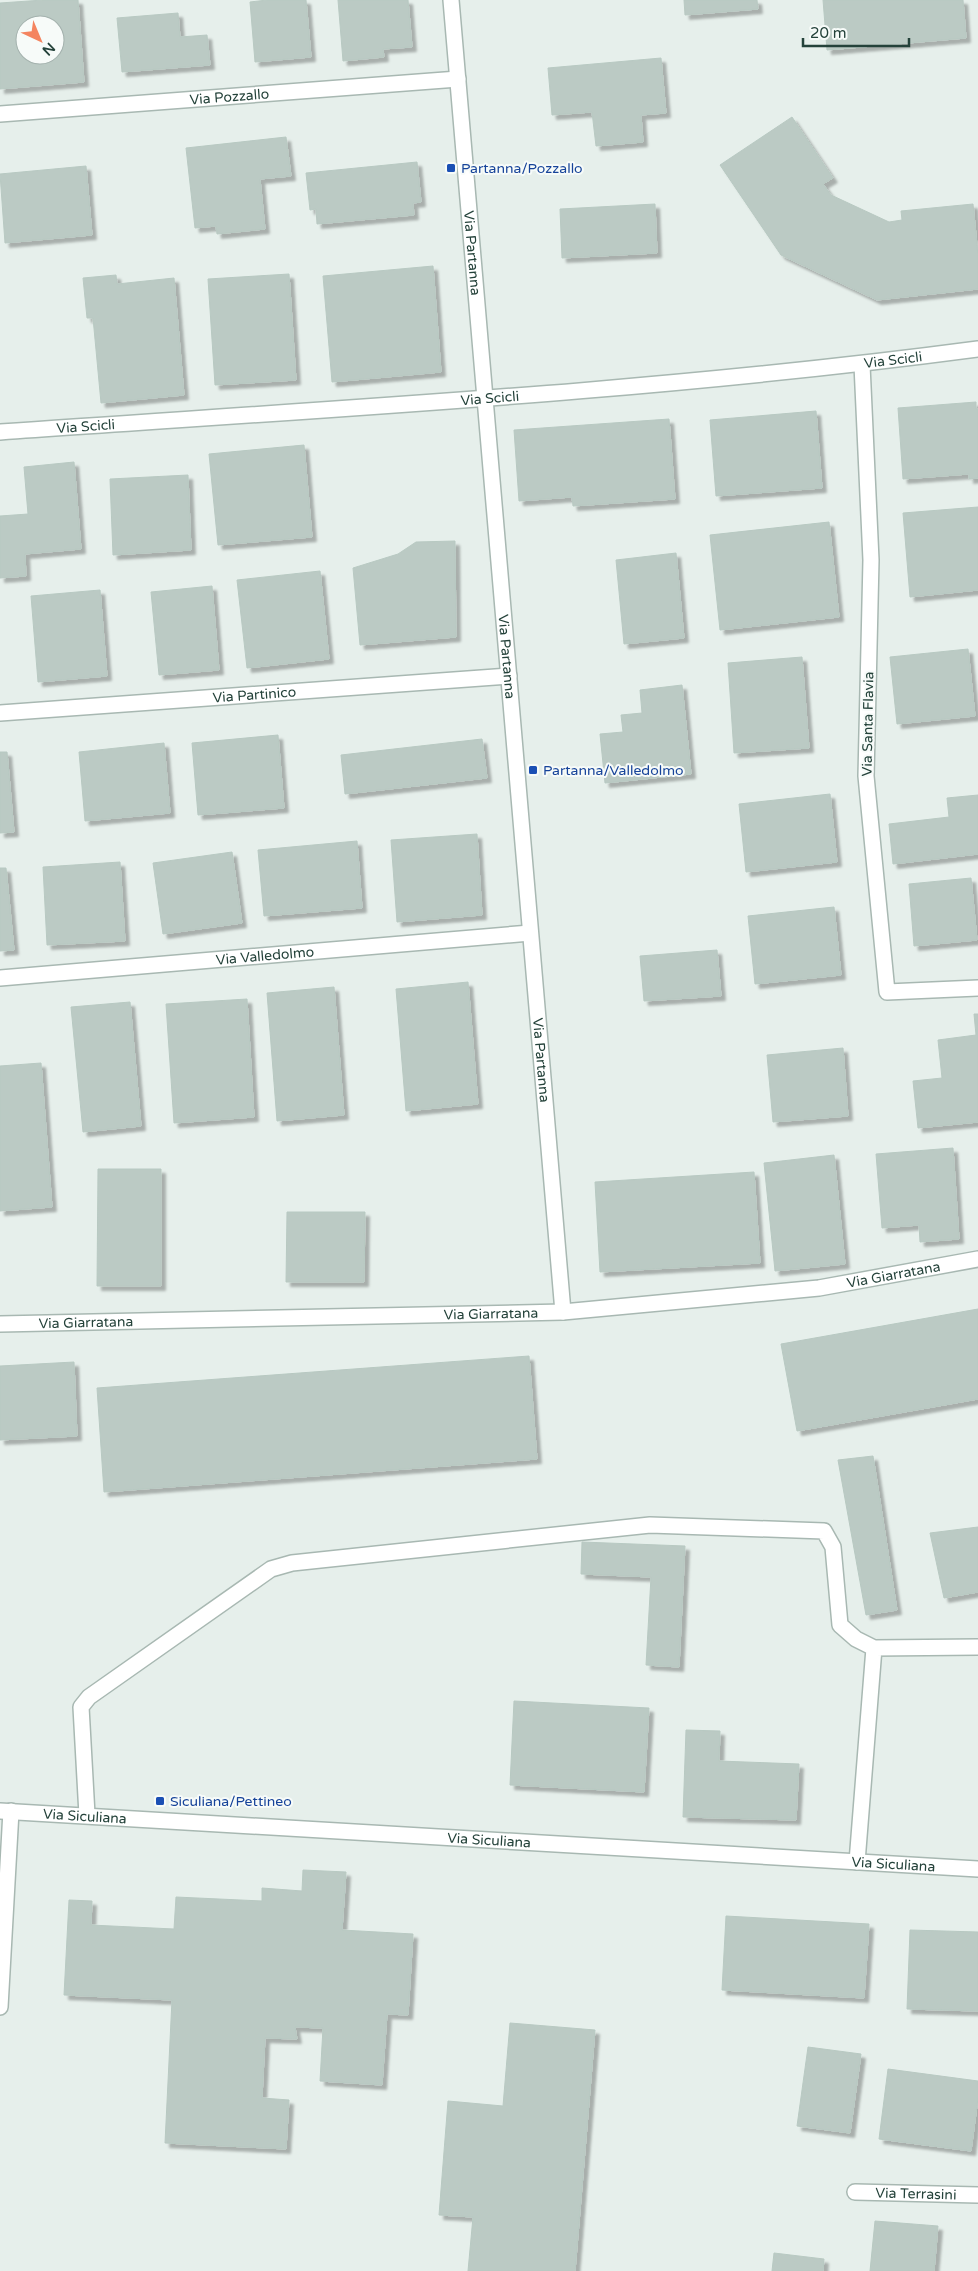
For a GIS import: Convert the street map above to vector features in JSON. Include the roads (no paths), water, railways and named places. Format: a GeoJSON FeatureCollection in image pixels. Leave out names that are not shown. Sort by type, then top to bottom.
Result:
{"type":"FeatureCollection","features":[{"type":"Feature","properties":{"kind":"street","name":"Via Partanna"},"geometry":{"type":"LineString","coordinates":[[451,0],[563,1312]]}},
{"type":"Feature","properties":{"kind":"street","name":"Via Pozzallo"},"geometry":{"type":"LineString","coordinates":[[0,114],[458,79]]}},
{"type":"Feature","properties":{"kind":"street","name":"Via Scicli"},"geometry":{"type":"LineString","coordinates":[[0,432],[486,398],[862,365],[978,349]]}},
{"type":"Feature","properties":{"kind":"street","name":"Via Santa Flavia"},"geometry":{"type":"LineString","coordinates":[[862,365],[871,560],[866,776],[887,992],[978,988]]}},
{"type":"Feature","properties":{"kind":"street","name":"Via Partinico"},"geometry":{"type":"LineString","coordinates":[[0,713],[509,676]]}},
{"type":"Feature","properties":{"kind":"street","name":"Via Valledolmo"},"geometry":{"type":"LineString","coordinates":[[0,978],[530,933]]}},
{"type":"Feature","properties":{"kind":"street","name":"Via Giarratana"},"geometry":{"type":"LineString","coordinates":[[0,1324],[563,1312],[819,1288],[978,1259]]}},
{"type":"Feature","properties":{"kind":"street"},"geometry":{"type":"LineString","coordinates":[[87,1815],[82,1707],[90,1696],[271,1570],[292,1563],[650,1525],[824,1531],[833,1547],[840,1625],[856,1638],[874,1648],[978,1647]]}},
{"type":"Feature","properties":{"kind":"street"},"geometry":{"type":"LineString","coordinates":[[857,1862],[874,1648]]}},
{"type":"Feature","properties":{"kind":"street"},"geometry":{"type":"LineString","coordinates":[[0,2007],[6,1811]]}},
{"type":"Feature","properties":{"kind":"street","name":"Via Siculiana"},"geometry":{"type":"LineString","coordinates":[[6,1811],[978,1869]]}},
{"type":"Feature","properties":{"kind":"street","name":"Via Terrasini"},"geometry":{"type":"LineString","coordinates":[[855,2192],[978,2195]]}},
{"type":"Feature","properties":{"kind":"place","name":"Partanna/Pozzallo"},"geometry":{"type":"Point","coordinates":[451,168]}},
{"type":"Feature","properties":{"kind":"place","name":"Partanna/Valledolmo"},"geometry":{"type":"Point","coordinates":[533,770]}},
{"type":"Feature","properties":{"kind":"place","name":"Siculiana/Pettineo"},"geometry":{"type":"Point","coordinates":[160,1801]}}]}
